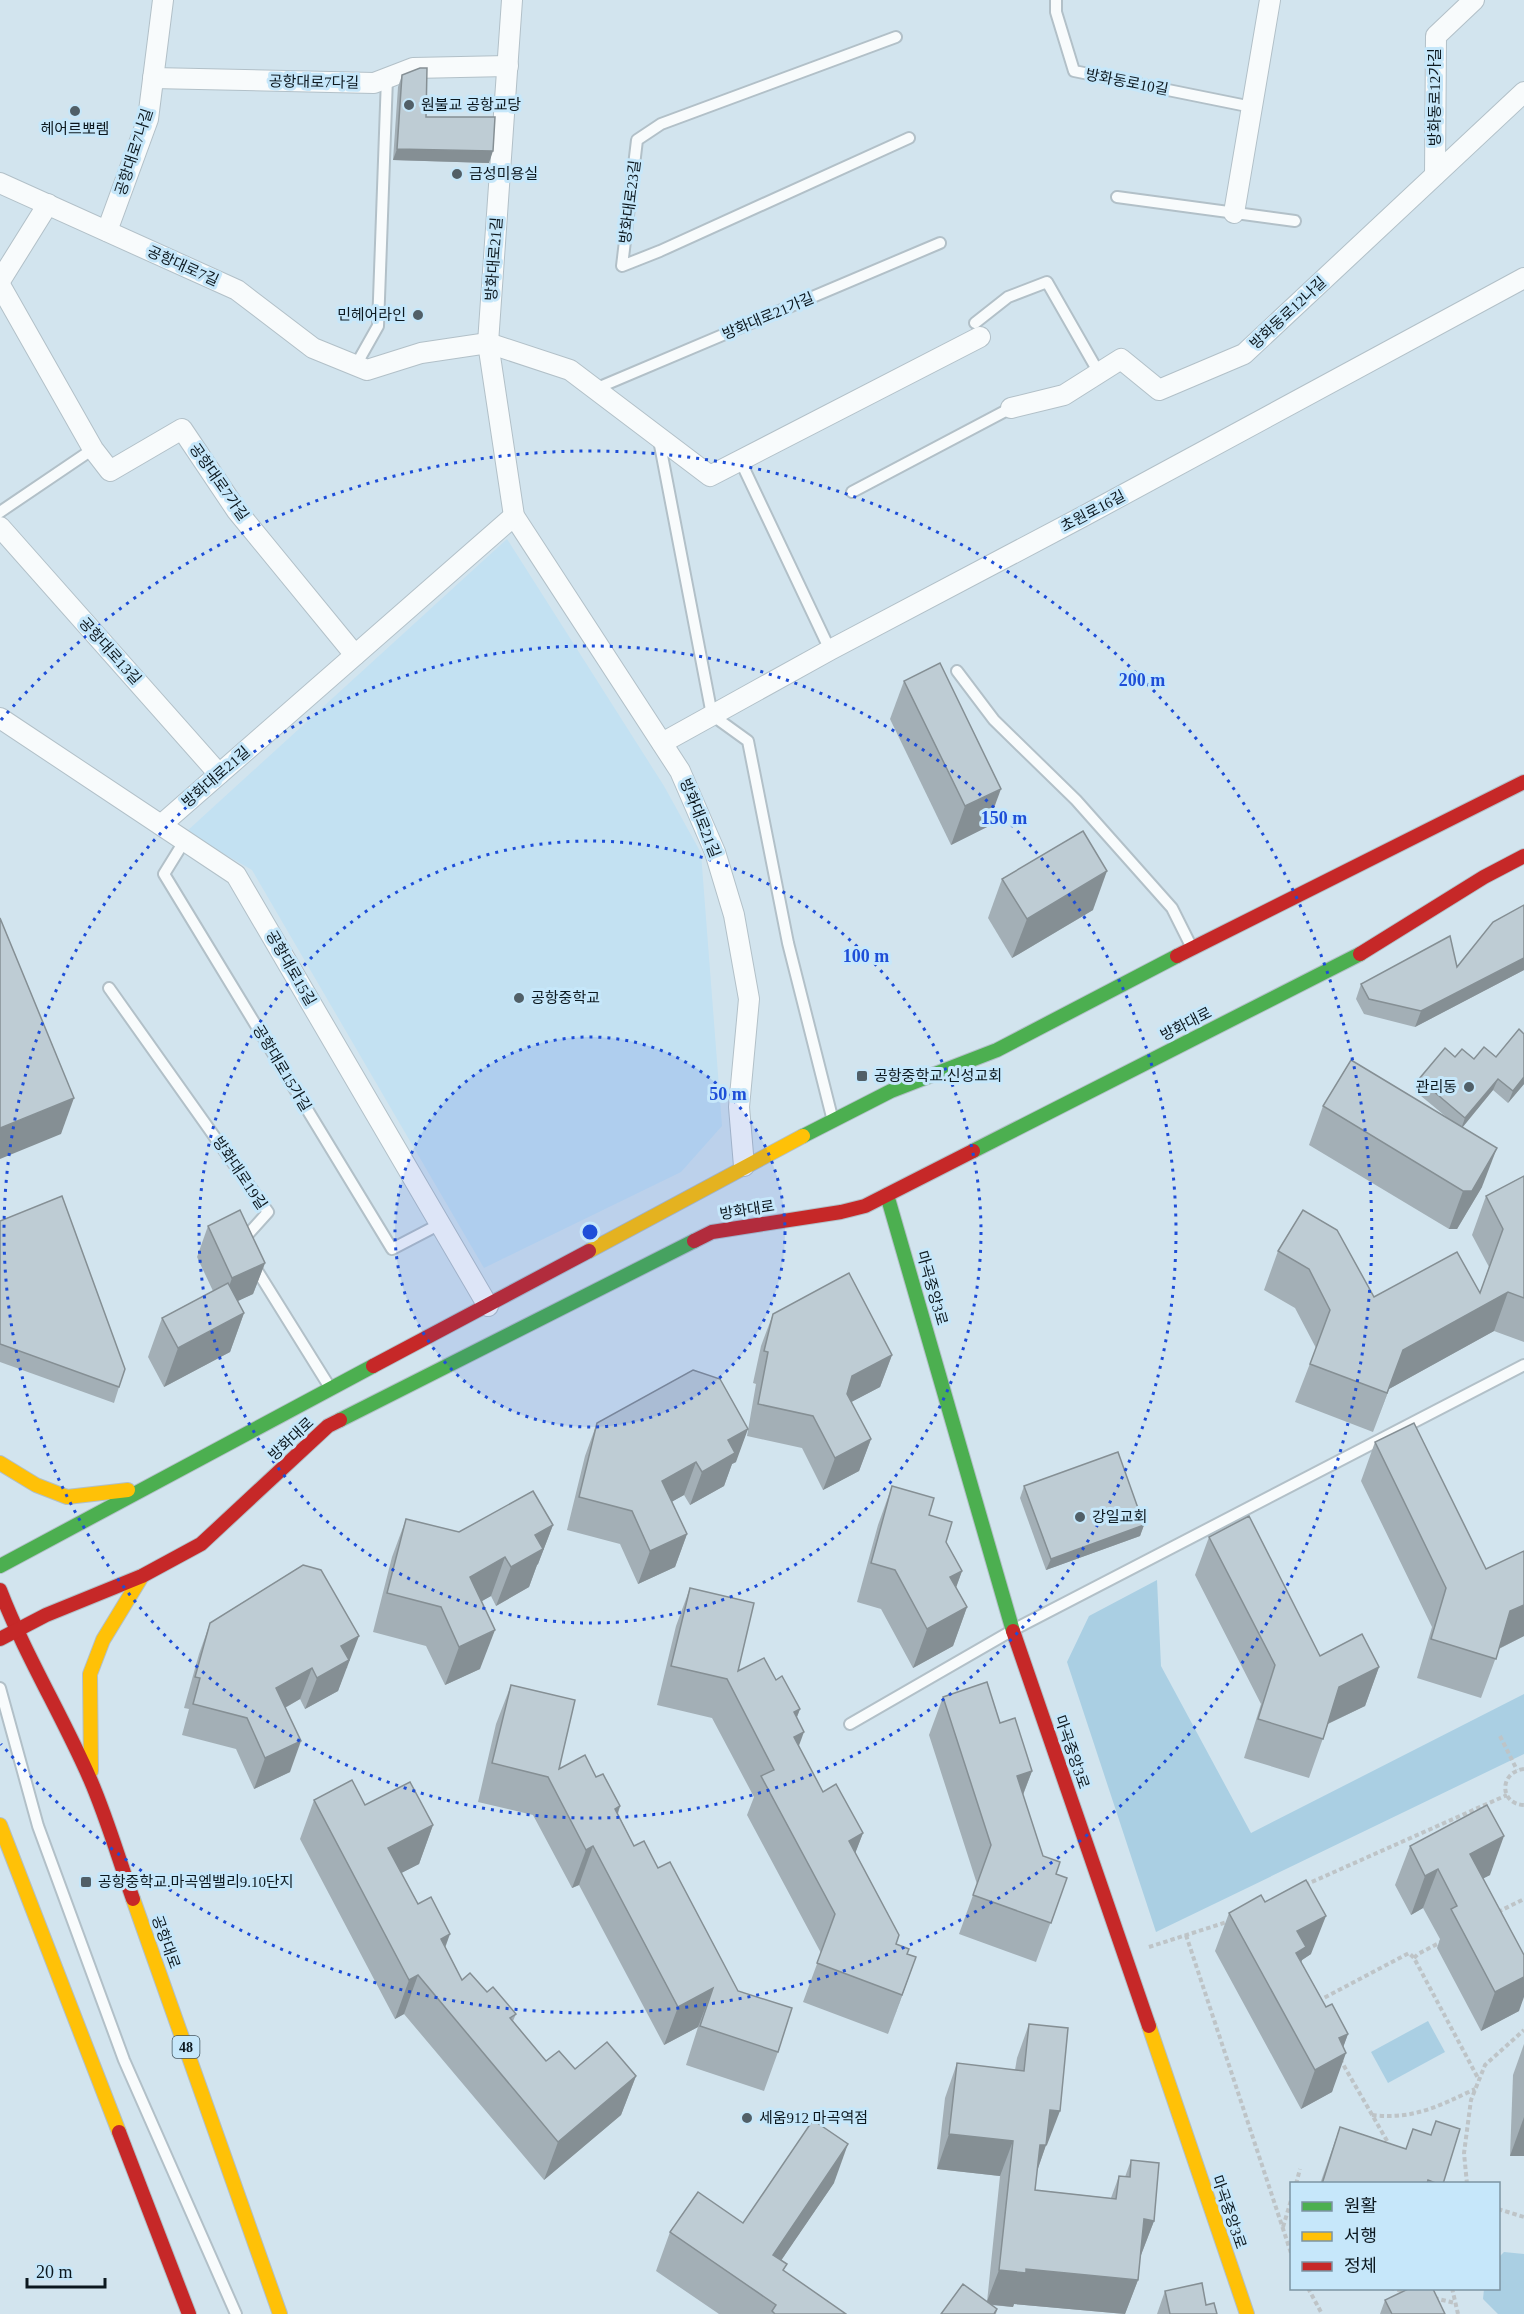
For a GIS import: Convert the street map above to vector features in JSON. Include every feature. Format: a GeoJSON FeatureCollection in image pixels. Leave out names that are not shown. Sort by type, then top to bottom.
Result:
{"type":"FeatureCollection","features":[{"type":"Feature","properties":{"kind":"main road","name":"방화대로"},"geometry":{"type":"LineString","coordinates":[[0,1566],[833,1120],[891,1091],[998,1050],[1192,948],[1524,782]]}},
{"type":"Feature","properties":{"kind":"main road","name":"방화대로"},"geometry":{"type":"LineString","coordinates":[[0,1639],[46,1615],[141,1576],[201,1544],[328,1426],[712,1232],[841,1212],[865,1206],[1377,945],[1484,877],[1524,856]]}},
{"type":"Feature","properties":{"kind":"main road","name":"마곡중앙3로"},"geometry":{"type":"LineString","coordinates":[[887,1195],[1013,1630],[1247,2314]]}},
{"type":"Feature","properties":{"kind":"main road"},"geometry":{"type":"LineString","coordinates":[[0,1463],[36,1485],[67,1497],[144,1488]]}},
{"type":"Feature","properties":{"kind":"main road"},"geometry":{"type":"LineString","coordinates":[[91,1781],[90,1674],[103,1640],[141,1576]]}},
{"type":"Feature","properties":{"kind":"main road","name":"공항대로"},"geometry":{"type":"LineString","coordinates":[[0,1590],[15,1630],[54,1702],[91,1781],[280,2314]]}},
{"type":"Feature","properties":{"kind":"main road"},"geometry":{"type":"LineString","coordinates":[[0,1825],[189,2314]]}},
{"type":"Feature","properties":{"kind":"street","name":"공항대로7나길"},"geometry":{"type":"LineString","coordinates":[[108,231],[148,119],[163,0]]}},
{"type":"Feature","properties":{"kind":"street","name":"방화대로21길"},"geometry":{"type":"LineString","coordinates":[[513,0],[488,343],[514,516],[680,771],[715,852],[734,915],[749,999],[739,1107],[744,1166]]}},
{"type":"Feature","properties":{"kind":"street"},"geometry":{"type":"LineString","coordinates":[[1234,213],[1270,0]]}},
{"type":"Feature","properties":{"kind":"street","name":"방화동로12가길"},"geometry":{"type":"LineString","coordinates":[[1435,175],[1436,36],[1474,0]]}},
{"type":"Feature","properties":{"kind":"street","name":"공항대로7다길"},"geometry":{"type":"LineString","coordinates":[[153,78],[374,83],[413,68],[508,66]]}},
{"type":"Feature","properties":{"kind":"street","name":"방화동로12나길"},"geometry":{"type":"LineString","coordinates":[[1011,408],[1064,395],[1121,359],[1159,390],[1244,354],[1524,92]]}},
{"type":"Feature","properties":{"kind":"street","name":"공항대로7길"},"geometry":{"type":"LineString","coordinates":[[0,183],[237,290],[313,348],[367,370],[421,353],[488,343]]}},
{"type":"Feature","properties":{"kind":"street","name":"공항대로7가길"},"geometry":{"type":"LineString","coordinates":[[48,204],[0,283],[93,449],[110,471],[182,429],[237,511],[355,655]]}},
{"type":"Feature","properties":{"kind":"street","name":"초원로16길"},"geometry":{"type":"LineString","coordinates":[[662,743],[830,650],[1082,517],[1524,278]]}},
{"type":"Feature","properties":{"kind":"street"},"geometry":{"type":"LineString","coordinates":[[488,343],[570,370],[710,476],[977,330]]}},
{"type":"Feature","properties":{"kind":"street","name":"방화대로21길"},"geometry":{"type":"LineString","coordinates":[[161,825],[514,516]]}},
{"type":"Feature","properties":{"kind":"street","name":"공항대로13길"},"geometry":{"type":"LineString","coordinates":[[0,527],[219,774]]}},
{"type":"Feature","properties":{"kind":"street","name":"공항대로15길"},"geometry":{"type":"LineString","coordinates":[[0,718],[236,874],[488,1306]]}},
{"type":"Feature","properties":{"kind":"lane","name":"방화동로10길"},"geometry":{"type":"LineString","coordinates":[[1056,0],[1056,12],[1074,71],[1251,107]]}},
{"type":"Feature","properties":{"kind":"lane","name":"방화대로23길"},"geometry":{"type":"LineString","coordinates":[[896,37],[661,124],[637,140],[622,266],[909,138]]}},
{"type":"Feature","properties":{"kind":"lane"},"geometry":{"type":"LineString","coordinates":[[356,365],[378,326],[387,78]]}},
{"type":"Feature","properties":{"kind":"lane"},"geometry":{"type":"LineString","coordinates":[[1117,197],[1295,221]]}},
{"type":"Feature","properties":{"kind":"lane","name":"방화대로21가길"},"geometry":{"type":"LineString","coordinates":[[595,389],[940,243]]}},
{"type":"Feature","properties":{"kind":"lane"},"geometry":{"type":"LineString","coordinates":[[977,330],[1008,297],[1047,282],[1099,373]]}},
{"type":"Feature","properties":{"kind":"lane"},"geometry":{"type":"LineString","coordinates":[[852,492],[1011,408]]}},
{"type":"Feature","properties":{"kind":"lane"},"geometry":{"type":"LineString","coordinates":[[658,436],[712,715],[748,741],[788,943],[833,1120]]}},
{"type":"Feature","properties":{"kind":"lane"},"geometry":{"type":"LineString","coordinates":[[0,512],[93,449]]}},
{"type":"Feature","properties":{"kind":"lane"},"geometry":{"type":"LineString","coordinates":[[740,460],[830,650]]}},
{"type":"Feature","properties":{"kind":"lane"},"geometry":{"type":"LineString","coordinates":[[957,671],[994,720],[1076,800],[1172,908],[1192,948]]}},
{"type":"Feature","properties":{"kind":"lane","name":"공항대로15가길"},"geometry":{"type":"LineString","coordinates":[[185,840],[164,874],[392,1249],[440,1224]]}},
{"type":"Feature","properties":{"kind":"lane","name":"방화대로19길"},"geometry":{"type":"LineString","coordinates":[[109,988],[268,1212],[240,1243],[332,1390]]}},
{"type":"Feature","properties":{"kind":"lane"},"geometry":{"type":"LineString","coordinates":[[850,1724],[1013,1630],[1524,1365]]}},
{"type":"Feature","properties":{"kind":"lane"},"geometry":{"type":"LineString","coordinates":[[0,1688],[38,1826],[124,2060],[236,2314]]}},
{"type":"Feature","properties":{"kind":"path"},"geometry":{"type":"LineString","coordinates":[[1500,1736],[1516,1770]]}},
{"type":"Feature","properties":{"kind":"path"},"geometry":{"type":"LineString","coordinates":[[1524,1769],[1516,1770],[1505,1783],[1507,1795],[1515,1803],[1524,1805]]}},
{"type":"Feature","properties":{"kind":"path"},"geometry":{"type":"LineString","coordinates":[[1295,1890],[1507,1795]]}},
{"type":"Feature","properties":{"kind":"path"},"geometry":{"type":"LineString","coordinates":[[1492,1915],[1524,1899]]}},
{"type":"Feature","properties":{"kind":"path"},"geometry":{"type":"LineString","coordinates":[[1143,1938],[1148,1947],[1231,1921]]}},
{"type":"Feature","properties":{"kind":"path"},"geometry":{"type":"LineString","coordinates":[[1186,1935],[1290,2250]]}},
{"type":"Feature","properties":{"kind":"path"},"geometry":{"type":"LineString","coordinates":[[1414,1958],[1450,1937]]}},
{"type":"Feature","properties":{"kind":"path"},"geometry":{"type":"LineString","coordinates":[[1310,2005],[1409,1953],[1414,1958],[1479,2079]]}},
{"type":"Feature","properties":{"kind":"path"},"geometry":{"type":"LineString","coordinates":[[1467,2182],[1464,2153],[1471,2100],[1485,2065],[1524,2030]]}},
{"type":"Feature","properties":{"kind":"path"},"geometry":{"type":"LineString","coordinates":[[1338,2055],[1394,2152]]}},
{"type":"Feature","properties":{"kind":"path"},"geometry":{"type":"LineString","coordinates":[[1371,2115],[1393,2118],[1416,2115],[1475,2090]]}},
{"type":"Feature","properties":{"kind":"path"},"geometry":{"type":"LineString","coordinates":[[1297,2182],[1300,2169]]}},
{"type":"Feature","properties":{"kind":"path"},"geometry":{"type":"LineString","coordinates":[[1282,2228],[1290,2203]]}},
{"type":"Feature","properties":{"kind":"path"},"geometry":{"type":"LineString","coordinates":[[1500,2210],[1524,2217]]}},
{"type":"Feature","properties":{"kind":"path"},"geometry":{"type":"LineString","coordinates":[[1309,2290],[1322,2314]]}},
{"type":"Feature","properties":{"kind":"path"},"geometry":{"type":"LineString","coordinates":[[1395,2290],[1411,2293]]}},
{"type":"Feature","properties":{"kind":"path"},"geometry":{"type":"LineString","coordinates":[[1452,2290],[1458,2314]]}},
{"type":"Feature","properties":{"kind":"path"},"geometry":{"type":"LineString","coordinates":[[1433,2298],[1455,2303]]}},
{"type":"Feature","properties":{"kind":"shaded area","name":"공항중학교"},"geometry":{"type":"Polygon","coordinates":[[[507,539],[664,786],[701,853],[722,1126],[681,1172],[484,1268],[252,870],[186,832],[507,539]]]}},
{"type":"Feature","properties":{"kind":"shaded area"},"geometry":{"type":"Polygon","coordinates":[[[1157,1580],[1161,1666],[1251,1833],[1524,1694],[1524,1754],[1156,1932],[1067,1662],[1089,1616],[1157,1580]]]}},
{"type":"Feature","properties":{"kind":"shaded area"},"geometry":{"type":"Polygon","coordinates":[[[1428,2021],[1445,2052],[1388,2083],[1371,2052],[1428,2021]]]}},
{"type":"Feature","properties":{"kind":"shaded area"},"geometry":{"type":"Polygon","coordinates":[[[1504,2252],[1524,2254],[1524,2314],[1498,2314],[1483,2299],[1484,2290],[1500,2290],[1500,2256],[1504,2252]]]}},
{"type":"Feature","properties":{"kind":"building","name":"원불교 공항교당"},"geometry":{"type":"Polygon","coordinates":[[[420,68],[427,68],[426,117],[495,117],[493,151],[397,149],[402,75],[420,68]]]}},
{"type":"Feature","properties":{"kind":"building"},"geometry":{"type":"Polygon","coordinates":[[[940,663],[1001,789],[965,806],[904,681],[940,663]]]}},
{"type":"Feature","properties":{"kind":"building"},"geometry":{"type":"Polygon","coordinates":[[[1083,831],[1107,871],[1027,919],[1002,879],[1083,831]]]}},
{"type":"Feature","properties":{"kind":"building"},"geometry":{"type":"Polygon","coordinates":[[[1524,905],[1524,958],[1421,1011],[1369,999],[1361,984],[1450,936],[1457,967],[1493,922],[1524,905]]]}},
{"type":"Feature","properties":{"kind":"building"},"geometry":{"type":"Polygon","coordinates":[[[0,918],[74,1098],[0,1128],[0,918]]]}},
{"type":"Feature","properties":{"kind":"building","name":"관리동"},"geometry":{"type":"Polygon","coordinates":[[[1519,1029],[1524,1034],[1524,1077],[1513,1091],[1498,1079],[1465,1118],[1419,1079],[1445,1048],[1455,1057],[1462,1049],[1474,1059],[1484,1047],[1496,1057],[1519,1029]]]}},
{"type":"Feature","properties":{"kind":"building"},"geometry":{"type":"Polygon","coordinates":[[[1351,1060],[1497,1148],[1472,1191],[1463,1191],[1323,1106],[1351,1060]]]}},
{"type":"Feature","properties":{"kind":"building"},"geometry":{"type":"Polygon","coordinates":[[[1524,1176],[1524,1298],[1508,1292],[1403,1350],[1387,1393],[1310,1364],[1330,1310],[1309,1269],[1278,1251],[1303,1210],[1337,1230],[1374,1297],[1457,1252],[1480,1293],[1503,1229],[1486,1196],[1524,1176]]]}},
{"type":"Feature","properties":{"kind":"building"},"geometry":{"type":"Polygon","coordinates":[[[62,1196],[125,1369],[119,1387],[0,1344],[0,1221],[62,1196]]]}},
{"type":"Feature","properties":{"kind":"building"},"geometry":{"type":"Polygon","coordinates":[[[240,1210],[265,1263],[232,1278],[208,1226],[240,1210]]]}},
{"type":"Feature","properties":{"kind":"building"},"geometry":{"type":"Polygon","coordinates":[[[849,1273],[892,1355],[852,1376],[847,1394],[871,1439],[835,1458],[813,1416],[758,1404],[768,1352],[764,1351],[773,1314],[849,1273]]]}},
{"type":"Feature","properties":{"kind":"building"},"geometry":{"type":"Polygon","coordinates":[[[228,1283],[244,1313],[178,1348],[162,1318],[228,1283]]]}},
{"type":"Feature","properties":{"kind":"building"},"geometry":{"type":"Polygon","coordinates":[[[693,1370],[720,1379],[748,1429],[728,1440],[735,1453],[702,1472],[696,1462],[662,1481],[687,1534],[650,1551],[632,1511],[579,1497],[597,1423],[693,1370]]]}},
{"type":"Feature","properties":{"kind":"building"},"geometry":{"type":"Polygon","coordinates":[[[1414,1423],[1486,1569],[1524,1551],[1524,1605],[1510,1611],[1496,1659],[1431,1639],[1446,1588],[1375,1442],[1414,1423]]]}},
{"type":"Feature","properties":{"kind":"building","name":"강일교회"},"geometry":{"type":"Polygon","coordinates":[[[1118,1452],[1144,1525],[1051,1559],[1024,1486],[1118,1452]]]}},
{"type":"Feature","properties":{"kind":"building"},"geometry":{"type":"Polygon","coordinates":[[[892,1486],[934,1498],[929,1515],[952,1522],[946,1542],[962,1571],[950,1577],[967,1607],[927,1629],[895,1570],[871,1563],[892,1486]]]}},
{"type":"Feature","properties":{"kind":"building"},"geometry":{"type":"Polygon","coordinates":[[[533,1491],[553,1525],[535,1535],[543,1549],[511,1567],[505,1557],[470,1577],[495,1630],[459,1647],[441,1607],[387,1593],[406,1519],[459,1532],[533,1491]]]}},
{"type":"Feature","properties":{"kind":"building"},"geometry":{"type":"Polygon","coordinates":[[[1249,1516],[1320,1656],[1362,1634],[1379,1667],[1339,1687],[1323,1739],[1258,1719],[1275,1665],[1209,1537],[1249,1516]]]}},
{"type":"Feature","properties":{"kind":"building"},"geometry":{"type":"Polygon","coordinates":[[[303,1565],[321,1570],[359,1636],[341,1646],[349,1660],[317,1678],[312,1668],[276,1688],[301,1741],[265,1758],[247,1718],[193,1704],[200,1678],[195,1677],[210,1623],[303,1565]]]}},
{"type":"Feature","properties":{"kind":"building"},"geometry":{"type":"Polygon","coordinates":[[[690,1588],[754,1603],[738,1671],[764,1658],[776,1680],[782,1676],[800,1709],[794,1712],[804,1732],[794,1737],[823,1792],[836,1784],[863,1833],[849,1841],[899,1935],[896,1944],[909,1949],[907,1954],[916,1957],[902,1995],[817,1963],[835,1914],[761,1776],[774,1770],[727,1679],[671,1666],[690,1588]]]}},
{"type":"Feature","properties":{"kind":"building"},"geometry":{"type":"Polygon","coordinates":[[[987,1682],[1000,1723],[1015,1718],[1032,1771],[1017,1776],[1043,1856],[1060,1862],[1056,1874],[1067,1878],[1051,1923],[973,1895],[991,1845],[943,1697],[987,1682]]]}},
{"type":"Feature","properties":{"kind":"building"},"geometry":{"type":"Polygon","coordinates":[[[511,1685],[575,1700],[559,1769],[585,1755],[596,1777],[603,1774],[620,1806],[615,1809],[634,1846],[644,1841],[658,1868],[670,1862],[738,1991],[792,2008],[778,2052],[700,2026],[713,1988],[678,2007],[593,1846],[586,1850],[548,1777],[492,1763],[511,1685]]]}},
{"type":"Feature","properties":{"kind":"building"},"geometry":{"type":"Polygon","coordinates":[[[352,1780],[365,1805],[410,1782],[433,1825],[388,1848],[418,1904],[431,1897],[450,1934],[441,1939],[462,1980],[470,1973],[487,1992],[493,1987],[516,2014],[510,2018],[546,2061],[559,2051],[575,2069],[607,2042],[636,2076],[558,2142],[418,1975],[409,1980],[314,1800],[352,1780]]]}},
{"type":"Feature","properties":{"kind":"building"},"geometry":{"type":"Polygon","coordinates":[[[1487,1805],[1504,1836],[1470,1854],[1524,1955],[1524,1977],[1495,1992],[1451,1909],[1457,1906],[1438,1869],[1425,1876],[1410,1846],[1487,1805]]]}},
{"type":"Feature","properties":{"kind":"building"},"geometry":{"type":"Polygon","coordinates":[[[1306,1880],[1326,1916],[1297,1931],[1306,1947],[1296,1953],[1326,2007],[1332,2004],[1348,2034],[1339,2038],[1346,2053],[1315,2070],[1229,1913],[1261,1895],[1265,1902],[1306,1880]]]}},
{"type":"Feature","properties":{"kind":"building"},"geometry":{"type":"Polygon","coordinates":[[[1029,2024],[1068,2028],[1060,2111],[1050,2110],[1046,2145],[1040,2145],[1035,2190],[1116,2199],[1119,2176],[1130,2177],[1131,2160],[1159,2163],[1154,2221],[1144,2219],[1138,2280],[1026,2269],[1026,2273],[999,2270],[1013,2141],[949,2134],[957,2063],[1024,2071],[1029,2024]]]}},
{"type":"Feature","properties":{"kind":"building"},"geometry":{"type":"Polygon","coordinates":[[[813,2120],[848,2144],[773,2255],[787,2264],[783,2270],[846,2314],[775,2314],[772,2311],[776,2305],[670,2232],[698,2192],[743,2223],[813,2120]]]}},
{"type":"Feature","properties":{"kind":"building"},"geometry":{"type":"Polygon","coordinates":[[[1436,2121],[1460,2129],[1444,2182],[1428,2180],[1428,2182],[1323,2182],[1340,2127],[1406,2149],[1413,2129],[1431,2135],[1436,2121]]]}},
{"type":"Feature","properties":{"kind":"building"},"geometry":{"type":"Polygon","coordinates":[[[1202,2283],[1206,2305],[1214,2303],[1217,2314],[1170,2314],[1165,2291],[1202,2283]]]}},
{"type":"Feature","properties":{"kind":"building"},"geometry":{"type":"Polygon","coordinates":[[[963,2284],[997,2309],[994,2314],[941,2314],[963,2284]]]}},
{"type":"Feature","properties":{"kind":"building"},"geometry":{"type":"Polygon","coordinates":[[[1406,2290],[1433,2290],[1445,2314],[1392,2314],[1385,2300],[1406,2290]]]}},
{"type":"Feature","properties":{"kind":"traffic: fast"},"geometry":{"type":"LineString","coordinates":[[973,1151],[1360,954]]}},
{"type":"Feature","properties":{"kind":"traffic: fast"},"geometry":{"type":"LineString","coordinates":[[803,1136],[891,1091],[997,1050],[1177,956]]}},
{"type":"Feature","properties":{"kind":"traffic: fast"},"geometry":{"type":"LineString","coordinates":[[887,1195],[1013,1631]]}},
{"type":"Feature","properties":{"kind":"traffic: fast"},"geometry":{"type":"LineString","coordinates":[[340,1420],[694,1241]]}},
{"type":"Feature","properties":{"kind":"traffic: fast"},"geometry":{"type":"LineString","coordinates":[[0,1566],[373,1366]]}},
{"type":"Feature","properties":{"kind":"traffic: slow"},"geometry":{"type":"LineString","coordinates":[[589,1251],[803,1136]]}},
{"type":"Feature","properties":{"kind":"traffic: slow"},"geometry":{"type":"LineString","coordinates":[[0,1463],[36,1485],[67,1497],[128,1490]]}},
{"type":"Feature","properties":{"kind":"traffic: slow"},"geometry":{"type":"LineString","coordinates":[[91,1771],[90,1674],[103,1640],[142,1576]]}},
{"type":"Feature","properties":{"kind":"traffic: slow"},"geometry":{"type":"LineString","coordinates":[[0,1825],[119,2132]]}},
{"type":"Feature","properties":{"kind":"traffic: slow"},"geometry":{"type":"LineString","coordinates":[[133,1899],[280,2314]]}},
{"type":"Feature","properties":{"kind":"traffic: slow"},"geometry":{"type":"LineString","coordinates":[[1149,2026],[1247,2314]]}},
{"type":"Feature","properties":{"kind":"traffic: jam"},"geometry":{"type":"LineString","coordinates":[[1177,956],[1524,782]]}},
{"type":"Feature","properties":{"kind":"traffic: jam"},"geometry":{"type":"LineString","coordinates":[[1360,954],[1484,877],[1524,856]]}},
{"type":"Feature","properties":{"kind":"traffic: jam"},"geometry":{"type":"LineString","coordinates":[[694,1241],[712,1232],[841,1212],[865,1206],[973,1151]]}},
{"type":"Feature","properties":{"kind":"traffic: jam"},"geometry":{"type":"LineString","coordinates":[[373,1366],[589,1251]]}},
{"type":"Feature","properties":{"kind":"traffic: jam"},"geometry":{"type":"LineString","coordinates":[[0,1639],[46,1615],[142,1576],[201,1544],[328,1426],[340,1420]]}},
{"type":"Feature","properties":{"kind":"traffic: jam"},"geometry":{"type":"LineString","coordinates":[[0,1590],[90,1779],[133,1899]]}},
{"type":"Feature","properties":{"kind":"traffic: jam"},"geometry":{"type":"LineString","coordinates":[[1013,1631],[1149,2026]]}},
{"type":"Feature","properties":{"kind":"traffic: jam"},"geometry":{"type":"LineString","coordinates":[[119,2132],[189,2314]]}},
{"type":"Feature","properties":{"kind":"place","name":"원불교 공항교당"},"geometry":{"type":"Point","coordinates":[409,105]}},
{"type":"Feature","properties":{"kind":"place","name":"헤어르뽀렘"},"geometry":{"type":"Point","coordinates":[75,111]}},
{"type":"Feature","properties":{"kind":"place","name":"금성미용실"},"geometry":{"type":"Point","coordinates":[457,174]}},
{"type":"Feature","properties":{"kind":"place","name":"민헤어라인"},"geometry":{"type":"Point","coordinates":[418,315]}},
{"type":"Feature","properties":{"kind":"place","name":"공항중학교"},"geometry":{"type":"Point","coordinates":[519,998]}},
{"type":"Feature","properties":{"kind":"place","name":"공항중학교.신성교회"},"geometry":{"type":"Point","coordinates":[862,1076]}},
{"type":"Feature","properties":{"kind":"place","name":"관리동"},"geometry":{"type":"Point","coordinates":[1469,1087]}},
{"type":"Feature","properties":{"kind":"place","name":"강일교회"},"geometry":{"type":"Point","coordinates":[1080,1517]}},
{"type":"Feature","properties":{"kind":"place","name":"공항중학교.마곡엠밸리9.10단지"},"geometry":{"type":"Point","coordinates":[86,1882]}},
{"type":"Feature","properties":{"kind":"place","name":"세움912 마곡역점"},"geometry":{"type":"Point","coordinates":[747,2118]}}]}
